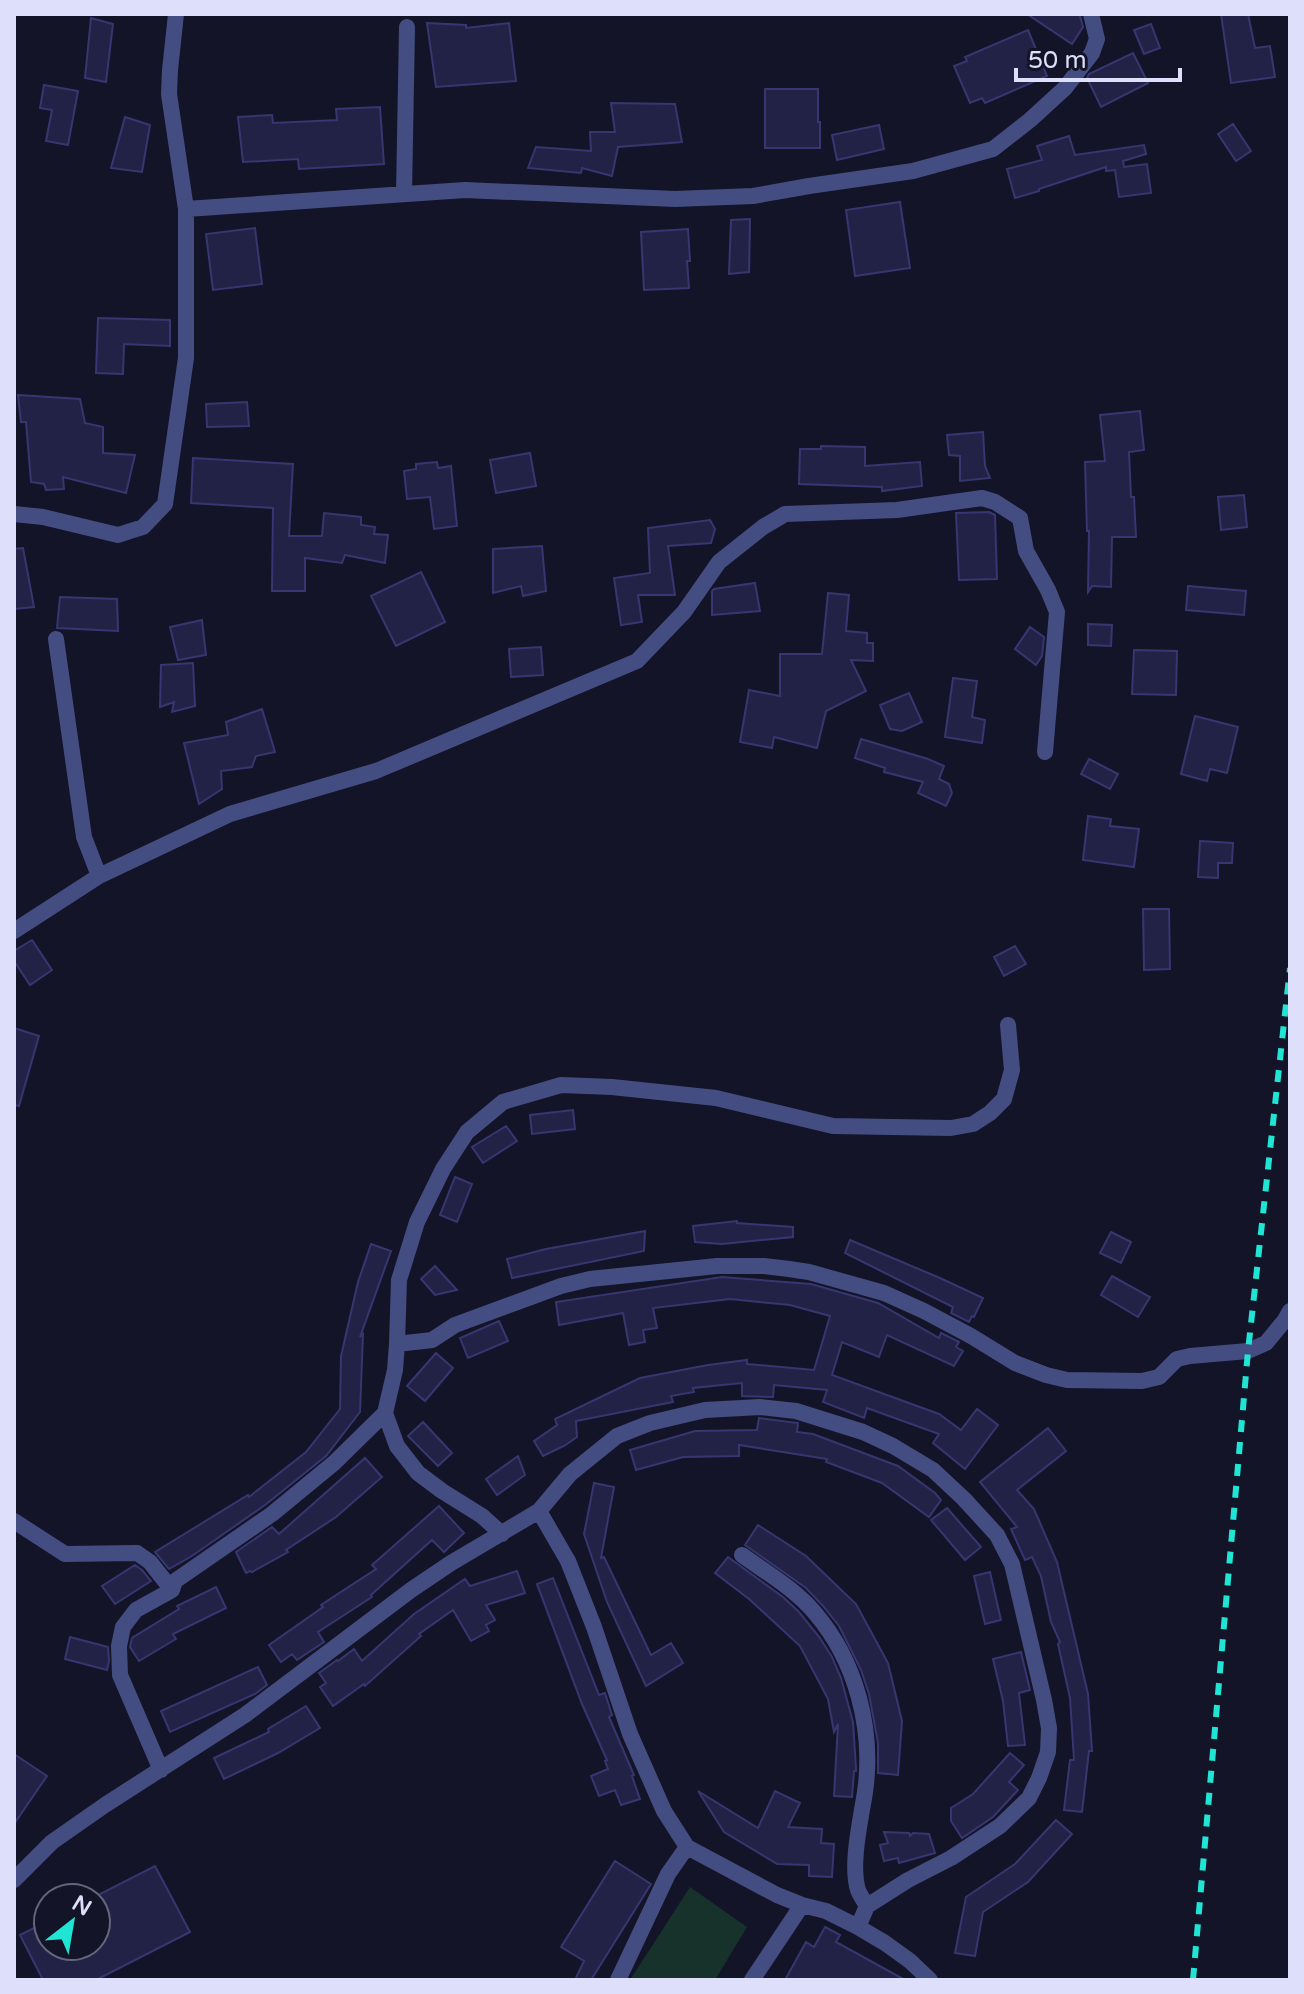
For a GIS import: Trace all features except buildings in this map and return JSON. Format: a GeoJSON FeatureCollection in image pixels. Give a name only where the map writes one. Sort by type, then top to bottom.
{"type":"FeatureCollection","features":[{"type":"Feature","properties":{"kind":"street"},"geometry":{"type":"LineString","coordinates":[[14,514],[43,517],[118,535],[143,527],[165,504],[186,358],[186,209],[169,94],[176,14]]}},
{"type":"Feature","properties":{"kind":"street"},"geometry":{"type":"LineString","coordinates":[[186,209],[465,190],[675,199],[753,196],[913,171],[993,149],[1030,120],[1065,88],[1092,53],[1097,39],[1091,14]]}},
{"type":"Feature","properties":{"kind":"street"},"geometry":{"type":"LineString","coordinates":[[404,194],[407,27]]}},
{"type":"Feature","properties":{"kind":"street"},"geometry":{"type":"LineString","coordinates":[[14,931],[99,876],[230,814],[376,771],[637,661],[684,612],[719,562],[763,527],[785,514],[897,510],[982,498],[995,502],[1020,518],[1026,551],[1057,612],[1045,752]]}},
{"type":"Feature","properties":{"kind":"street"},"geometry":{"type":"LineString","coordinates":[[56,639],[84,837],[99,876]]}},
{"type":"Feature","properties":{"kind":"street"},"geometry":{"type":"LineString","coordinates":[[161,1770],[120,1675],[119,1646],[123,1627],[136,1610],[172,1590],[175,1581],[285,1504],[334,1463],[385,1413],[395,1370],[399,1280],[417,1222],[443,1169],[467,1132],[503,1102],[561,1085],[716,1098],[833,1126],[951,1128],[973,1124],[1004,1099],[1012,1070],[1008,1025]]}},
{"type":"Feature","properties":{"kind":"street"},"geometry":{"type":"LineString","coordinates":[[397,1344],[432,1340],[455,1325],[561,1286],[590,1279],[717,1266],[764,1266],[809,1272],[884,1293],[971,1336],[1015,1363],[1067,1380],[1142,1381],[1159,1377],[1177,1359],[1248,1351],[1266,1343],[1290,1311]]}},
{"type":"Feature","properties":{"kind":"street"},"geometry":{"type":"LineString","coordinates":[[14,1880],[52,1842],[245,1715],[431,1576],[539,1511],[570,1474],[617,1436],[650,1423],[705,1410],[760,1407],[796,1411],[863,1432],[933,1470],[964,1499],[997,1535],[1012,1564],[1044,1700],[1049,1728],[1048,1752],[1029,1798],[1000,1826],[867,1906],[858,1927]]}},
{"type":"Feature","properties":{"kind":"street"},"geometry":{"type":"LineString","coordinates":[[385,1413],[397,1446],[418,1473],[482,1516],[502,1534]]}},
{"type":"Feature","properties":{"kind":"street"},"geometry":{"type":"LineString","coordinates":[[539,1511],[568,1561],[635,1747],[664,1811],[687,1847],[767,1890],[826,1911],[858,1927],[910,1961],[930,1980]]}},
{"type":"Feature","properties":{"kind":"street"},"geometry":{"type":"LineString","coordinates":[[14,1521],[65,1554],[137,1553],[150,1562],[172,1590]]}},
{"type":"Feature","properties":{"kind":"street"},"geometry":{"type":"LineString","coordinates":[[742,1555],[789,1588],[814,1612],[835,1641],[857,1688],[863,1714],[867,1763],[855,1872],[858,1892],[867,1906]]}},
{"type":"Feature","properties":{"kind":"street"},"geometry":{"type":"LineString","coordinates":[[618,1980],[668,1874],[687,1847]]}},
{"type":"Feature","properties":{"kind":"street"},"geometry":{"type":"LineString","coordinates":[[752,1980],[802,1905]]}},
{"type":"Feature","properties":{"kind":"green space"},"geometry":{"type":"Polygon","coordinates":[[[690,1887],[747,1927],[715,1980],[630,1980],[690,1887]]]}},
{"type":"Feature","properties":{"kind":"railway"},"geometry":{"type":"LineString","coordinates":[[1193,1980],[1248,1351],[1290,968]]}}]}
